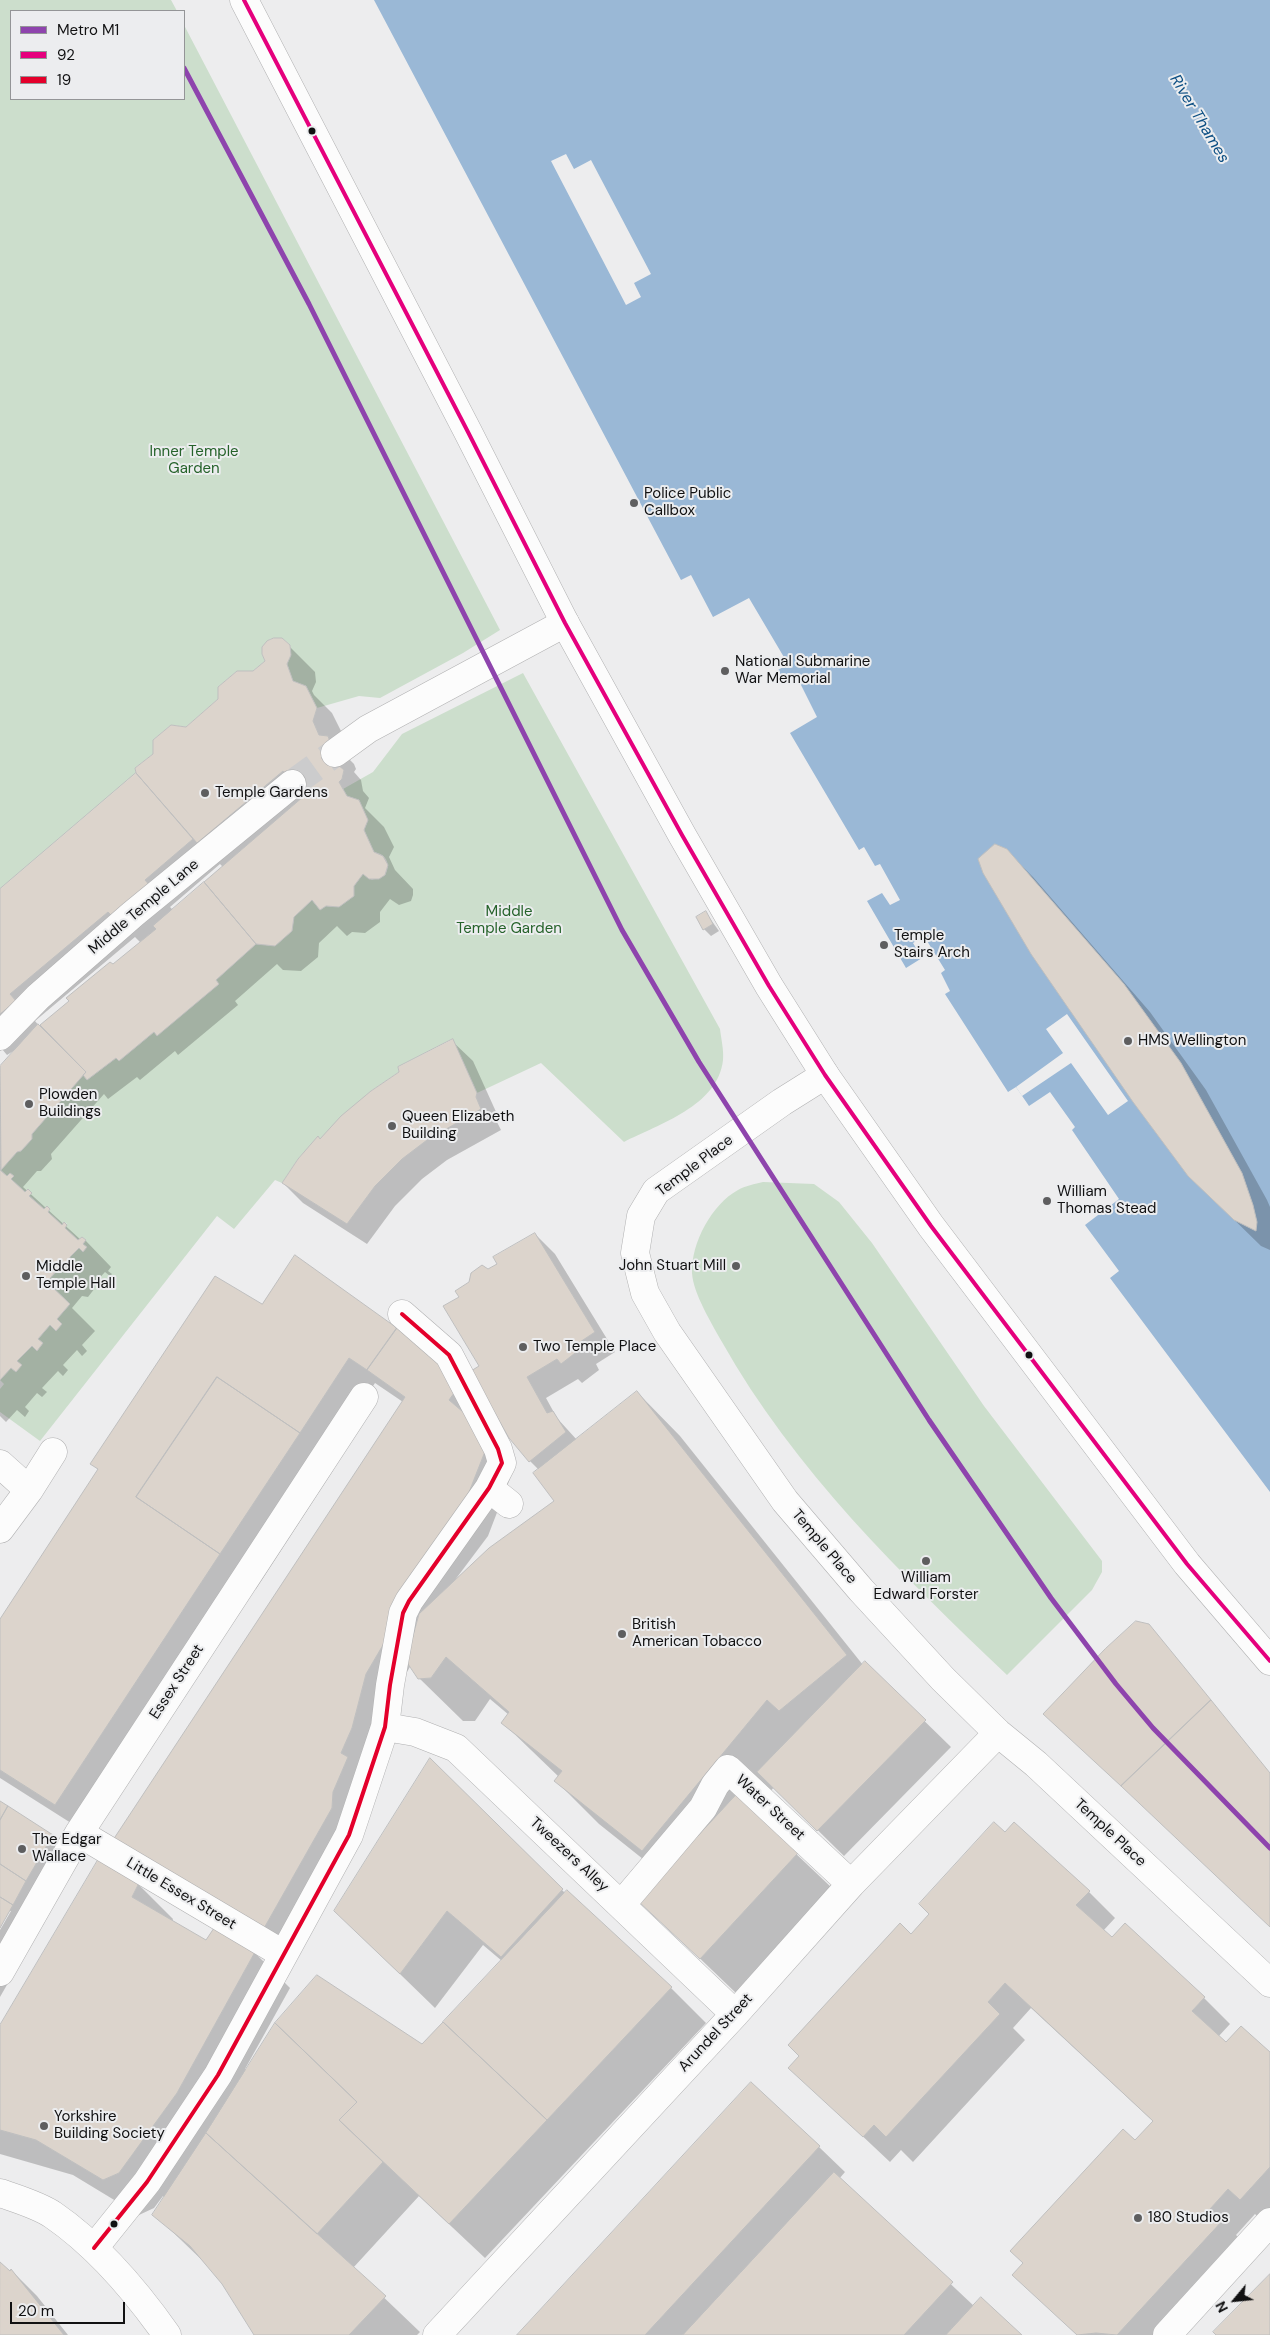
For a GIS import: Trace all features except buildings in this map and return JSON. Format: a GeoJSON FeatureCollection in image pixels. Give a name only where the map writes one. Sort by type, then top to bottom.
{"type":"FeatureCollection","features":[{"type":"Feature","properties":{"kind":"street"},"geometry":{"type":"LineString","coordinates":[[244,0],[565,623],[682,835],[769,986],[825,1075],[931,1226],[1187,1564],[1270,1661]]}},
{"type":"Feature","properties":{"kind":"street"},"geometry":{"type":"LineString","coordinates":[[335,753],[368,729],[565,623]]}},
{"type":"Feature","properties":{"kind":"street","name":"Middle Temple Lane"},"geometry":{"type":"LineString","coordinates":[[0,1036],[38,997],[133,914],[292,784]]}},
{"type":"Feature","properties":{"kind":"street","name":"Temple Place"},"geometry":{"type":"LineString","coordinates":[[825,1075],[782,1102],[656,1192],[641,1216],[635,1253],[646,1293],[667,1332],[785,1501],[861,1590],[944,1679],[998,1733],[1036,1764],[1270,1983]]}},
{"type":"Feature","properties":{"kind":"street"},"geometry":{"type":"LineString","coordinates":[[94,2248],[147,2182],[218,2075],[282,1954],[349,1835],[385,1727],[390,1685],[403,1613],[409,1601],[499,1496],[502,1463],[498,1449],[450,1355],[402,1314]]}},
{"type":"Feature","properties":{"kind":"street","name":"Essex Street"},"geometry":{"type":"LineString","coordinates":[[0,1972],[79,1833],[364,1397]]}},
{"type":"Feature","properties":{"kind":"street"},"geometry":{"type":"LineString","coordinates":[[0,1529],[29,1490],[53,1452]]}},
{"type":"Feature","properties":{"kind":"street"},"geometry":{"type":"LineString","coordinates":[[0,1464],[29,1490]]}},
{"type":"Feature","properties":{"kind":"street","name":"Tweezers Alley"},"geometry":{"type":"LineString","coordinates":[[385,1727],[415,1732],[456,1748],[735,2014]]}},
{"type":"Feature","properties":{"kind":"street","name":"Arundel Street"},"geometry":{"type":"LineString","coordinates":[[437,2335],[735,2014],[851,1884],[998,1733]]}},
{"type":"Feature","properties":{"kind":"street","name":"Water Street"},"geometry":{"type":"LineString","coordinates":[[621,1905],[703,1808],[715,1785],[728,1769],[851,1884]]}},
{"type":"Feature","properties":{"kind":"street","name":"Little Essex Street"},"geometry":{"type":"LineString","coordinates":[[79,1833],[282,1954]]}},
{"type":"Feature","properties":{"kind":"street"},"geometry":{"type":"LineString","coordinates":[[0,2193],[52,2214],[94,2248],[147,2306],[168,2335]]}},
{"type":"Feature","properties":{"kind":"street"},"geometry":{"type":"LineString","coordinates":[[1167,2335],[1270,2222]]}},
{"type":"Feature","properties":{"kind":"green space","name":"Inner Temple Garden"},"geometry":{"type":"Polygon","coordinates":[[[0,0],[171,0],[176,10],[10,10],[10,100],[185,100],[185,27],[500,630],[463,653],[380,698],[359,696],[317,708],[306,686],[293,681],[287,664],[291,655],[290,645],[282,638],[270,639],[262,647],[265,661],[253,671],[237,671],[218,687],[218,699],[186,727],[171,725],[153,740],[153,754],[135,768],[136,773],[0,889],[0,0]]]}},
{"type":"Feature","properties":{"kind":"green space","name":"Middle Temple Garden"},"geometry":{"type":"Polygon","coordinates":[[[523,673],[720,1029],[723,1060],[719,1076],[710,1090],[685,1112],[624,1142],[541,1063],[477,1093],[452,1039],[398,1067],[399,1072],[371,1091],[320,1139],[318,1137],[298,1159],[282,1183],[275,1180],[234,1229],[217,1216],[40,1441],[0,1412],[0,1389],[4,1384],[0,1380],[11,1368],[16,1372],[21,1365],[17,1361],[32,1346],[37,1351],[43,1343],[38,1339],[50,1325],[56,1331],[62,1324],[57,1319],[70,1304],[47,1282],[86,1240],[82,1237],[78,1240],[65,1228],[67,1224],[64,1222],[62,1225],[48,1212],[50,1209],[47,1206],[44,1209],[11,1179],[14,1176],[10,1173],[7,1176],[1,1170],[32,1139],[32,1134],[83,1075],[87,1080],[116,1058],[119,1061],[154,1032],[157,1035],[219,984],[216,980],[256,944],[275,946],[292,931],[294,917],[312,900],[320,910],[326,906],[339,907],[354,896],[354,886],[363,874],[372,880],[385,875],[388,867],[387,861],[382,855],[374,852],[364,830],[368,820],[359,800],[347,796],[343,789],[373,772],[402,734],[523,673]]]}},
{"type":"Feature","properties":{"kind":"green space"},"geometry":{"type":"Polygon","coordinates":[[[763,1182],[814,1184],[839,1202],[872,1243],[984,1406],[1102,1561],[1102,1572],[1092,1590],[1007,1675],[889,1559],[816,1477],[782,1434],[751,1389],[704,1308],[696,1290],[692,1273],[695,1249],[699,1237],[712,1215],[729,1196],[744,1187],[763,1182]]]}},
{"type":"Feature","properties":{"kind":"water","name":"River Thames"},"geometry":{"type":"Polygon","coordinates":[[[374,0],[1270,0],[1270,1492],[1110,1278],[1119,1271],[1085,1225],[1119,1199],[1072,1130],[1075,1127],[1050,1092],[1029,1106],[1016,1087],[1008,1092],[945,994],[950,991],[941,973],[945,970],[924,936],[913,943],[922,958],[906,968],[867,901],[882,893],[890,905],[900,900],[880,864],[875,866],[864,847],[859,850],[790,733],[817,717],[798,679],[786,684],[778,670],[788,664],[749,598],[713,617],[691,575],[681,580],[374,0]]]}},
{"type":"Feature","properties":{"kind":"pier"},"geometry":{"type":"Polygon","coordinates":[[[566,154],[574,169],[591,160],[651,274],[634,283],[641,297],[626,305],[551,161],[566,154]]]}},
{"type":"Feature","properties":{"kind":"pier"},"geometry":{"type":"Polygon","coordinates":[[[1067,1014],[1128,1101],[1108,1115],[1071,1063],[1022,1096],[1016,1087],[1063,1053],[1046,1029],[1067,1014]]]}},
{"type":"Feature","properties":{"kind":"tunnel"},"geometry":{"type":"LineString","coordinates":[[292,784],[335,753]]}},
{"type":"Feature","properties":{"kind":"metro line","name":"M1"},"geometry":{"type":"LineString","coordinates":[[185,70],[309,304],[622,930],[699,1062],[929,1420],[1051,1598],[1116,1684],[1153,1728],[1270,1848]]}},
{"type":"Feature","properties":{"kind":"transit line","name":"92"},"geometry":{"type":"LineString","coordinates":[[244,0],[565,623],[682,835],[769,986],[825,1075],[931,1226],[1187,1564],[1270,1661]]}},
{"type":"Feature","properties":{"kind":"transit line","name":"19"},"geometry":{"type":"LineString","coordinates":[[94,2248],[147,2182],[218,2075],[349,1835],[385,1727],[390,1685],[403,1613],[409,1601],[489,1488],[502,1463],[498,1449],[449,1355],[402,1314]]}},
{"type":"Feature","properties":{"kind":"place","name":"Police Public Callbox"},"geometry":{"type":"Point","coordinates":[634,503]}},
{"type":"Feature","properties":{"kind":"place","name":"National Submarine War Memorial"},"geometry":{"type":"Point","coordinates":[725,671]}},
{"type":"Feature","properties":{"kind":"place","name":"Temple Gardens"},"geometry":{"type":"Point","coordinates":[205,793]}},
{"type":"Feature","properties":{"kind":"place","name":"Temple Stairs Arch"},"geometry":{"type":"Point","coordinates":[884,945]}},
{"type":"Feature","properties":{"kind":"place","name":"HMS Wellington"},"geometry":{"type":"Point","coordinates":[1128,1041]}},
{"type":"Feature","properties":{"kind":"place","name":"Plowden Buildings"},"geometry":{"type":"Point","coordinates":[29,1104]}},
{"type":"Feature","properties":{"kind":"place","name":"Queen Elizabeth Building"},"geometry":{"type":"Point","coordinates":[392,1126]}},
{"type":"Feature","properties":{"kind":"place","name":"William Thomas Stead"},"geometry":{"type":"Point","coordinates":[1047,1201]}},
{"type":"Feature","properties":{"kind":"place","name":"John Stuart Mill"},"geometry":{"type":"Point","coordinates":[736,1266]}},
{"type":"Feature","properties":{"kind":"place","name":"Middle Temple Hall"},"geometry":{"type":"Point","coordinates":[26,1276]}},
{"type":"Feature","properties":{"kind":"place","name":"Two Temple Place"},"geometry":{"type":"Point","coordinates":[523,1347]}},
{"type":"Feature","properties":{"kind":"place","name":"William Edward Forster"},"geometry":{"type":"Point","coordinates":[926,1561]}},
{"type":"Feature","properties":{"kind":"place","name":"British American Tobacco"},"geometry":{"type":"Point","coordinates":[622,1634]}},
{"type":"Feature","properties":{"kind":"place","name":"The Edgar Wallace"},"geometry":{"type":"Point","coordinates":[22,1849]}},
{"type":"Feature","properties":{"kind":"place","name":"Yorkshire Building Society"},"geometry":{"type":"Point","coordinates":[44,2126]}},
{"type":"Feature","properties":{"kind":"place","name":"180 Studios"},"geometry":{"type":"Point","coordinates":[1138,2218]}}]}
